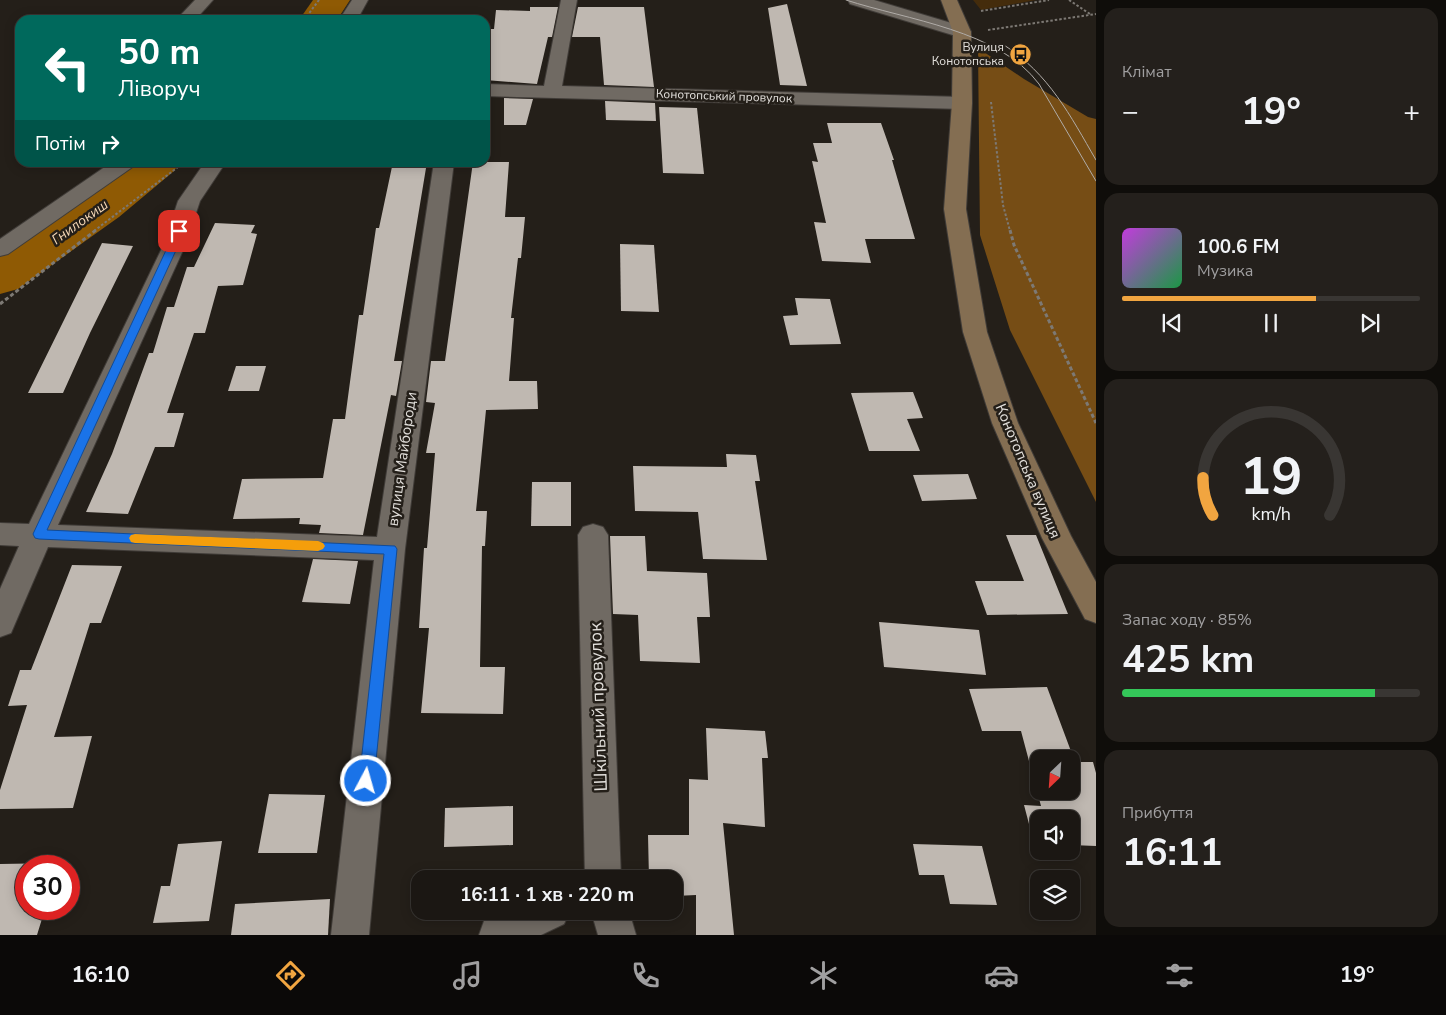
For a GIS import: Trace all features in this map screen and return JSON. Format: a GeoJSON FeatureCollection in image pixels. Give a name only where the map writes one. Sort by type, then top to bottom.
{"type":"FeatureCollection","features":[{"type":"Feature","properties":{"kind":"street"},"geometry":{"type":"LineString","coordinates":[[190,15],[205,0]]}},
{"type":"Feature","properties":{"kind":"street"},"geometry":{"type":"LineString","coordinates":[[351,15],[360,0]]}},
{"type":"Feature","properties":{"kind":"street"},"geometry":{"type":"LineString","coordinates":[[552,91],[570,0]]}},
{"type":"Feature","properties":{"kind":"street"},"geometry":{"type":"LineString","coordinates":[[856,0],[962,32]]}},
{"type":"Feature","properties":{"kind":"street","name":"Конотопська вулиця"},"geometry":{"type":"LineString","coordinates":[[949,0],[962,32],[962,103],[955,209],[975,332],[1005,423],[1056,538],[1096,610]]}},
{"type":"Feature","properties":{"kind":"street","name":"Конотопський провулок"},"geometry":{"type":"LineString","coordinates":[[490,90],[962,103]]}},
{"type":"Feature","properties":{"kind":"street"},"geometry":{"type":"LineString","coordinates":[[0,249],[120,167]]}},
{"type":"Feature","properties":{"kind":"street"},"geometry":{"type":"LineString","coordinates":[[0,624],[39,534],[174,246],[189,202],[213,167]]}},
{"type":"Feature","properties":{"kind":"street","name":"вулиця Майбороди"},"geometry":{"type":"LineString","coordinates":[[350,935],[390,549],[443,167]]}},
{"type":"Feature","properties":{"kind":"street"},"geometry":{"type":"LineString","coordinates":[[0,534],[390,549]]}},
{"type":"Feature","properties":{"kind":"street","name":"Шкільний провулок"},"geometry":{"type":"LineString","coordinates":[[593,535],[603,870]]}},
{"type":"Feature","properties":{"kind":"street"},"geometry":{"type":"LineString","coordinates":[[498,935],[531,920]]}},
{"type":"Feature","properties":{"kind":"street"},"geometry":{"type":"LineString","coordinates":[[613,920],[617,935]]}},
{"type":"Feature","properties":{"kind":"path"},"geometry":{"type":"LineString","coordinates":[[308,15],[319,0]]}},
{"type":"Feature","properties":{"kind":"path"},"geometry":{"type":"LineString","coordinates":[[979,11],[1049,0]]}},
{"type":"Feature","properties":{"kind":"path"},"geometry":{"type":"LineString","coordinates":[[1069,0],[1090,15]]}},
{"type":"Feature","properties":{"kind":"path"},"geometry":{"type":"LineString","coordinates":[[992,29],[1096,14]]}},
{"type":"Feature","properties":{"kind":"path"},"geometry":{"type":"LineString","coordinates":[[992,102],[1003,205],[1014,245],[1096,423]]}},
{"type":"Feature","properties":{"kind":"path"},"geometry":{"type":"LineString","coordinates":[[0,304],[178,167]]}},
{"type":"Feature","properties":{"kind":"shaded area"},"geometry":{"type":"Polygon","coordinates":[[[973,0],[1036,0],[981,10],[973,0]]]}},
{"type":"Feature","properties":{"kind":"shaded area"},"geometry":{"type":"Polygon","coordinates":[[[978,48],[1024,79],[1088,117],[1096,119],[1096,502],[1010,330],[980,235],[978,48]]]}},
{"type":"Feature","properties":{"kind":"building"},"geometry":{"type":"Polygon","coordinates":[[[787,4],[807,86],[780,85],[768,8],[787,4]]]}},
{"type":"Feature","properties":{"kind":"building"},"geometry":{"type":"Polygon","coordinates":[[[530,7],[558,7],[552,37],[548,37],[537,84],[490,80],[490,29],[494,29],[496,10],[530,11],[530,7]]]}},
{"type":"Feature","properties":{"kind":"building"},"geometry":{"type":"Polygon","coordinates":[[[578,7],[644,7],[654,87],[604,85],[600,37],[572,37],[578,7]]]}},
{"type":"Feature","properties":{"kind":"building"},"geometry":{"type":"Polygon","coordinates":[[[504,98],[533,99],[526,125],[504,125],[504,98]]]}},
{"type":"Feature","properties":{"kind":"building"},"geometry":{"type":"Polygon","coordinates":[[[605,101],[655,103],[656,121],[606,120],[605,101]]]}},
{"type":"Feature","properties":{"kind":"building"},"geometry":{"type":"Polygon","coordinates":[[[659,107],[697,108],[704,174],[663,173],[659,107]]]}},
{"type":"Feature","properties":{"kind":"building"},"geometry":{"type":"Polygon","coordinates":[[[827,123],[881,123],[894,160],[892,160],[915,239],[865,239],[871,263],[822,261],[814,222],[826,223],[812,161],[818,162],[813,143],[832,143],[827,123]]]}},
{"type":"Feature","properties":{"kind":"building"},"geometry":{"type":"Polygon","coordinates":[[[490,162],[509,162],[505,217],[525,217],[521,258],[518,258],[511,318],[514,318],[509,381],[537,381],[538,409],[486,410],[476,511],[487,511],[485,546],[482,546],[480,667],[505,667],[503,714],[421,713],[429,628],[419,628],[424,548],[427,548],[435,453],[426,453],[435,403],[426,402],[431,361],[445,361],[472,167],[490,167],[490,162]]]}},
{"type":"Feature","properties":{"kind":"building"},"geometry":{"type":"Polygon","coordinates":[[[392,167],[426,167],[394,361],[402,361],[396,396],[391,395],[363,535],[319,533],[321,525],[299,524],[300,518],[233,519],[242,479],[323,478],[333,419],[345,419],[359,315],[363,315],[376,228],[379,228],[392,167]]]}},
{"type":"Feature","properties":{"kind":"building"},"geometry":{"type":"Polygon","coordinates":[[[215,223],[255,225],[251,233],[257,234],[243,285],[218,286],[205,333],[194,333],[167,413],[184,413],[174,447],[155,447],[128,514],[86,512],[112,454],[149,353],[153,353],[167,307],[174,307],[187,267],[194,267],[215,223]]]}},
{"type":"Feature","properties":{"kind":"building"},"geometry":{"type":"Polygon","coordinates":[[[102,243],[133,246],[63,393],[28,393],[102,243]]]}},
{"type":"Feature","properties":{"kind":"building"},"geometry":{"type":"Polygon","coordinates":[[[620,244],[654,245],[659,312],[621,311],[620,244]]]}},
{"type":"Feature","properties":{"kind":"building"},"geometry":{"type":"Polygon","coordinates":[[[795,298],[830,299],[841,344],[790,345],[783,316],[798,315],[795,298]]]}},
{"type":"Feature","properties":{"kind":"building"},"geometry":{"type":"Polygon","coordinates":[[[236,366],[266,366],[259,391],[228,391],[236,366]]]}},
{"type":"Feature","properties":{"kind":"building"},"geometry":{"type":"Polygon","coordinates":[[[913,392],[923,418],[907,419],[920,451],[869,451],[851,393],[913,392]]]}},
{"type":"Feature","properties":{"kind":"building"},"geometry":{"type":"Polygon","coordinates":[[[726,454],[756,455],[760,481],[755,481],[767,560],[703,559],[698,512],[635,511],[633,466],[727,467],[726,454]]]}},
{"type":"Feature","properties":{"kind":"building"},"geometry":{"type":"Polygon","coordinates":[[[968,474],[977,499],[922,501],[913,475],[968,474]]]}},
{"type":"Feature","properties":{"kind":"building"},"geometry":{"type":"Polygon","coordinates":[[[532,482],[571,482],[571,526],[531,526],[532,482]]]}},
{"type":"Feature","properties":{"kind":"building"},"geometry":{"type":"Polygon","coordinates":[[[1006,535],[1036,535],[1068,614],[987,615],[975,581],[1024,581],[1006,535]]]}},
{"type":"Feature","properties":{"kind":"building"},"geometry":{"type":"Polygon","coordinates":[[[610,536],[645,536],[647,571],[707,573],[710,617],[697,617],[700,663],[640,661],[638,615],[613,614],[610,536]]]}},
{"type":"Feature","properties":{"kind":"building"},"geometry":{"type":"Polygon","coordinates":[[[313,559],[358,561],[350,604],[302,602],[313,559]]]}},
{"type":"Feature","properties":{"kind":"building"},"geometry":{"type":"Polygon","coordinates":[[[72,565],[122,566],[101,623],[90,623],[54,737],[92,736],[73,808],[0,809],[0,790],[27,705],[8,706],[20,670],[31,670],[72,565]]]}},
{"type":"Feature","properties":{"kind":"building"},"geometry":{"type":"Polygon","coordinates":[[[879,622],[979,630],[986,675],[884,667],[879,622]]]}},
{"type":"Feature","properties":{"kind":"building"},"geometry":{"type":"Polygon","coordinates":[[[1047,687],[1071,750],[1030,750],[1030,765],[1021,731],[982,731],[969,689],[1047,687]]]}},
{"type":"Feature","properties":{"kind":"building"},"geometry":{"type":"Polygon","coordinates":[[[706,728],[765,731],[768,758],[762,758],[765,827],[723,823],[734,935],[696,935],[696,895],[683,896],[683,870],[649,870],[648,835],[689,835],[689,779],[708,780],[706,728]]]}},
{"type":"Feature","properties":{"kind":"building"},"geometry":{"type":"Polygon","coordinates":[[[1080,762],[1093,762],[1096,773],[1096,846],[1080,845],[1080,810],[1030,810],[1030,828],[1024,805],[1041,806],[1039,800],[1080,800],[1080,762]]]}},
{"type":"Feature","properties":{"kind":"building"},"geometry":{"type":"Polygon","coordinates":[[[269,794],[325,795],[317,853],[258,853],[269,794]]]}},
{"type":"Feature","properties":{"kind":"building"},"geometry":{"type":"Polygon","coordinates":[[[513,806],[513,845],[444,847],[445,808],[513,806]]]}},
{"type":"Feature","properties":{"kind":"building"},"geometry":{"type":"Polygon","coordinates":[[[222,841],[209,921],[153,923],[161,886],[170,886],[178,844],[222,841]]]}},
{"type":"Feature","properties":{"kind":"building"},"geometry":{"type":"Polygon","coordinates":[[[913,844],[982,846],[997,905],[950,904],[944,875],[919,875],[913,844]]]}},
{"type":"Feature","properties":{"kind":"building"},"geometry":{"type":"Polygon","coordinates":[[[0,864],[15,864],[15,920],[42,920],[37,935],[0,935],[0,864]]]}},
{"type":"Feature","properties":{"kind":"building"},"geometry":{"type":"Polygon","coordinates":[[[330,899],[328,935],[231,935],[235,904],[330,899]]]}},
{"type":"Feature","properties":{"kind":"waterway","name":"Гнилокиш"},"geometry":{"type":"LineString","coordinates":[[322,15],[332,0]]}},
{"type":"Feature","properties":{"kind":"waterway","name":"Гнилокиш"},"geometry":{"type":"LineString","coordinates":[[0,278],[102,207],[152,167]]}},
{"type":"Feature","properties":{"kind":"tram line"},"geometry":{"type":"LineString","coordinates":[[846,0],[950,29],[1001,51],[1022,66],[1039,84],[1096,181]]}},
{"type":"Feature","properties":{"kind":"tram line"},"geometry":{"type":"LineString","coordinates":[[1004,45],[1020,56],[1046,82],[1067,111],[1096,160]]}},
{"type":"Feature","properties":{"kind":"slow traffic"},"geometry":{"type":"LineString","coordinates":[[135,538],[318,546]]}},
{"type":"Feature","properties":{"kind":"place","name":"Вулиця Конотопська"},"geometry":{"type":"Point","coordinates":[1020,54]}},
{"type":"Feature","properties":{"kind":"route"},"geometry":{"type":"LineString","coordinates":[[179,231],[174,246],[39,534],[390,549],[366,781]]}}]}
